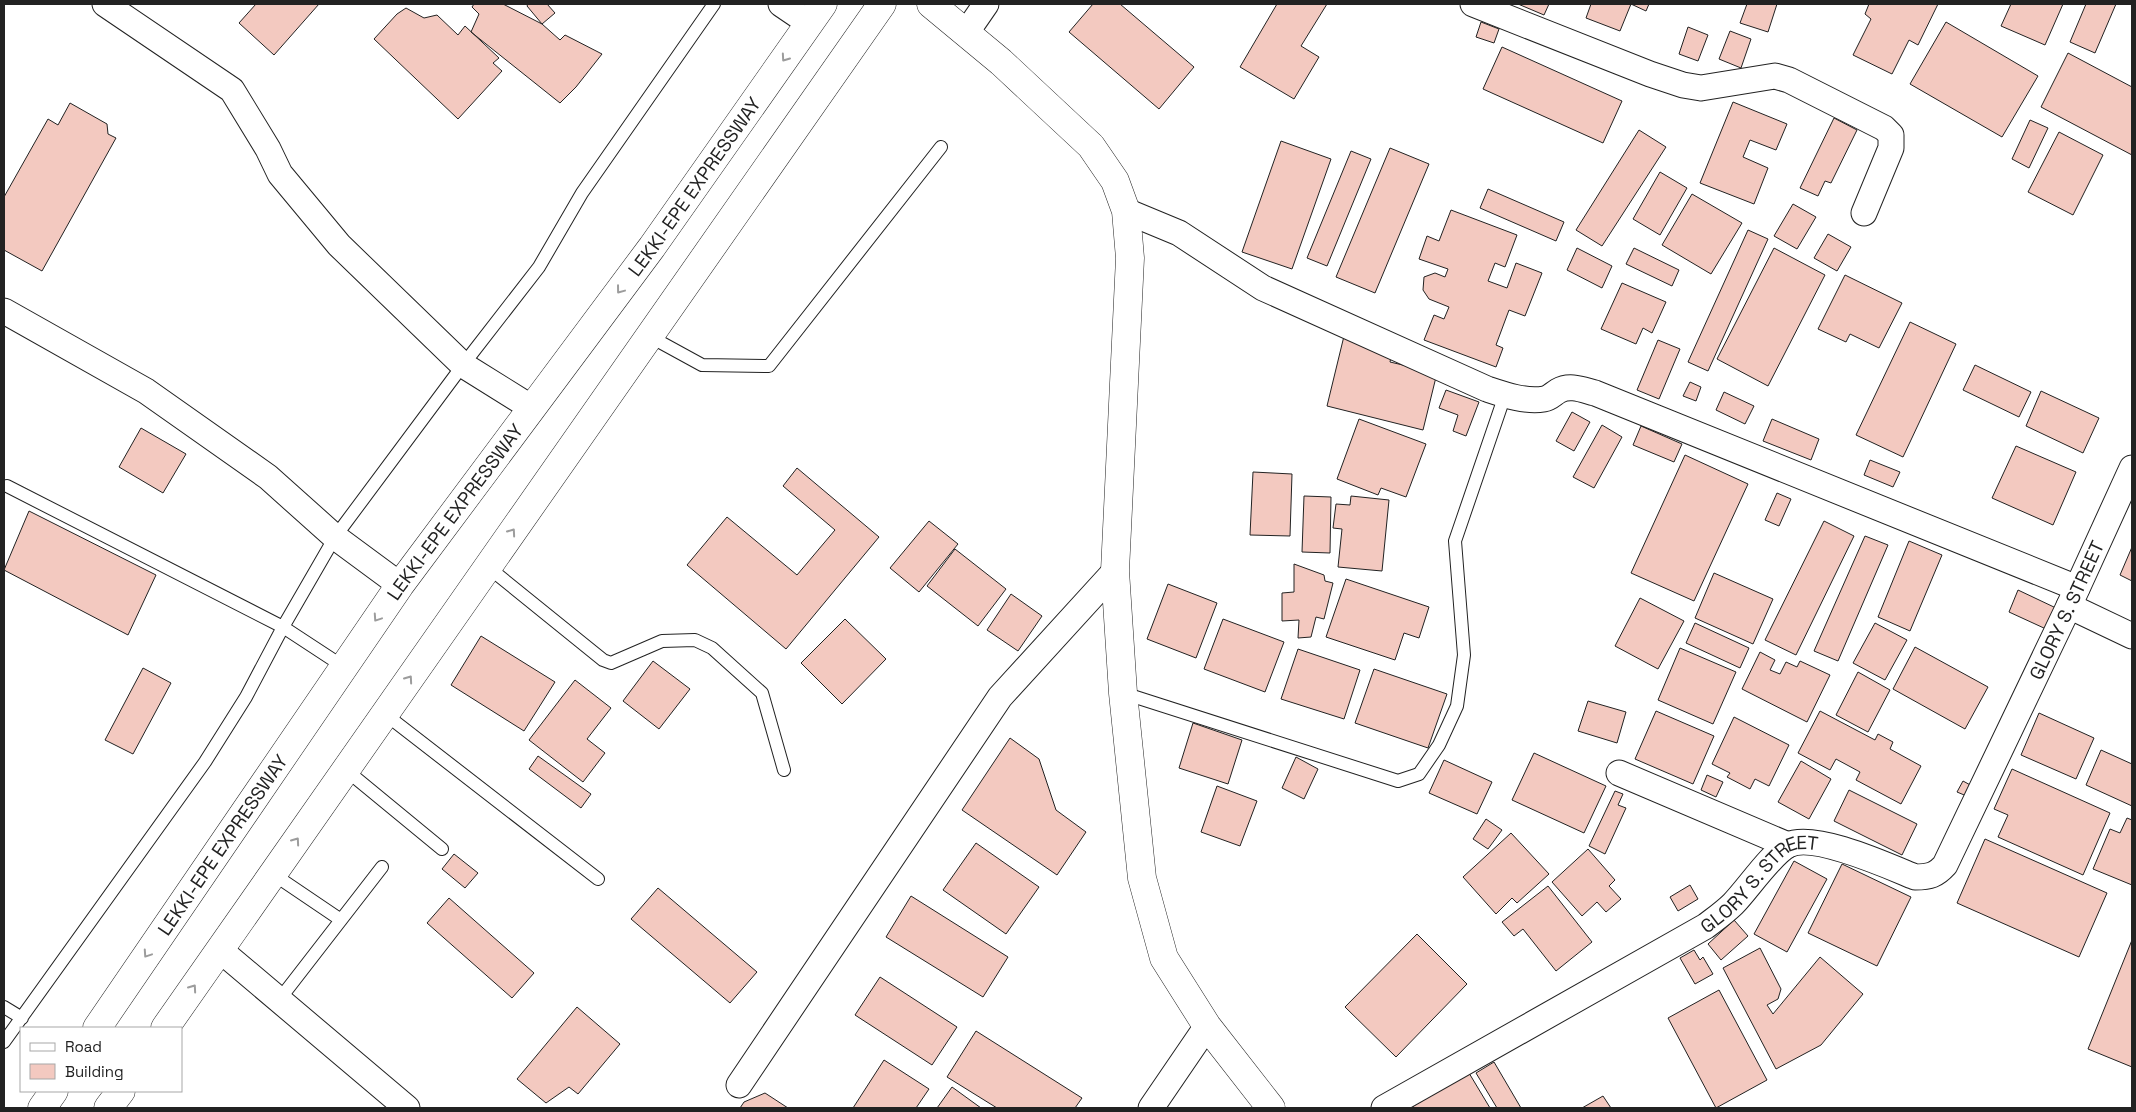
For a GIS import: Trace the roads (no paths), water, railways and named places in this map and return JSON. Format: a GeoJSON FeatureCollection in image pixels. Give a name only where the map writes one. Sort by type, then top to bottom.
{"type":"FeatureCollection","features":[{"type":"Feature","properties":{"kind":"main road"},"geometry":{"type":"LineString","coordinates":[[165,1027],[882,4]]}},
{"type":"Feature","properties":{"kind":"main road"},"geometry":{"type":"LineString","coordinates":[[931,4],[1008,68],[1091,146],[1115,181],[1126,211],[1130,258],[1116,571],[1123,693],[1142,878],[1164,958],[1207,1026],[1271,1108]]}},
{"type":"Feature","properties":{"kind":"main road","name":"LEKKI-EPE EXPRESSWAY"},"geometry":{"type":"LineString","coordinates":[[98,1027],[400,585],[652,247],[816,14]]}},
{"type":"Feature","properties":{"kind":"main road"},"geometry":{"type":"LineString","coordinates":[[42,1108],[53,1092]]}},
{"type":"Feature","properties":{"kind":"main road"},"geometry":{"type":"LineString","coordinates":[[108,1108],[119,1092]]}},
{"type":"Feature","properties":{"kind":"street"},"geometry":{"type":"LineString","coordinates":[[106,4],[232,90],[268,149],[280,174],[339,245],[463,364],[532,408]]}},
{"type":"Feature","properties":{"kind":"street"},"geometry":{"type":"LineString","coordinates":[[780,4],[816,14]]}},
{"type":"Feature","properties":{"kind":"street"},"geometry":{"type":"LineString","coordinates":[[966,33],[986,4]]}},
{"type":"Feature","properties":{"kind":"street"},"geometry":{"type":"LineString","coordinates":[[1473,4],[1650,74],[1684,85],[1701,88],[1775,76],[1789,80],[1884,128],[1891,135],[1891,148],[1864,213]]}},
{"type":"Feature","properties":{"kind":"street"},"geometry":{"type":"LineString","coordinates":[[1126,211],[1179,232],[1263,288],[1487,389],[1505,395],[1532,400],[1547,399],[1560,390],[1576,387],[1595,394],[2073,597],[2132,636]]}},
{"type":"Feature","properties":{"kind":"street"},"geometry":{"type":"LineString","coordinates":[[4,311],[146,391],[268,477],[336,538],[400,585]]}},
{"type":"Feature","properties":{"kind":"street","name":"GLORY S. STREET"},"geometry":{"type":"LineString","coordinates":[[1384,1108],[1706,926],[1733,905],[1758,875],[1788,845],[1802,842],[1830,845],[1915,877],[1936,875],[1946,865],[2132,468]]}},
{"type":"Feature","properties":{"kind":"street"},"geometry":{"type":"LineString","coordinates":[[739,1085],[1000,698],[1116,571]]}},
{"type":"Feature","properties":{"kind":"street"},"geometry":{"type":"LineString","coordinates":[[1619,773],[1788,845]]}},
{"type":"Feature","properties":{"kind":"street"},"geometry":{"type":"LineString","coordinates":[[220,950],[407,1108]]}},
{"type":"Feature","properties":{"kind":"street"},"geometry":{"type":"LineString","coordinates":[[1151,1108],[1207,1026]]}},
{"type":"Feature","properties":{"kind":"lane"},"geometry":{"type":"LineString","coordinates":[[4,1042],[205,762],[246,697],[283,627],[336,538],[463,364],[539,267],[582,193],[714,4]]}},
{"type":"Feature","properties":{"kind":"lane"},"geometry":{"type":"LineString","coordinates":[[649,336],[702,365],[769,366],[941,146]]}},
{"type":"Feature","properties":{"kind":"lane"},"geometry":{"type":"LineString","coordinates":[[1123,693],[1398,781],[1419,774],[1439,745],[1457,706],[1464,655],[1455,542],[1505,395]]}},
{"type":"Feature","properties":{"kind":"lane"},"geometry":{"type":"LineString","coordinates":[[7,486],[283,627],[344,667]]}},
{"type":"Feature","properties":{"kind":"lane"},"geometry":{"type":"LineString","coordinates":[[488,567],[603,660],[611,663],[662,641],[695,640],[712,648],[762,693],[784,770]]}},
{"type":"Feature","properties":{"kind":"lane"},"geometry":{"type":"LineString","coordinates":[[385,714],[598,879]]}},
{"type":"Feature","properties":{"kind":"lane"},"geometry":{"type":"LineString","coordinates":[[346,770],[442,849]]}},
{"type":"Feature","properties":{"kind":"lane"},"geometry":{"type":"LineString","coordinates":[[279,1000],[382,867]]}},
{"type":"Feature","properties":{"kind":"lane"},"geometry":{"type":"LineString","coordinates":[[273,874],[341,920]]}},
{"type":"Feature","properties":{"kind":"lane"},"geometry":{"type":"LineString","coordinates":[[4,1007],[22,1018]]}}]}
